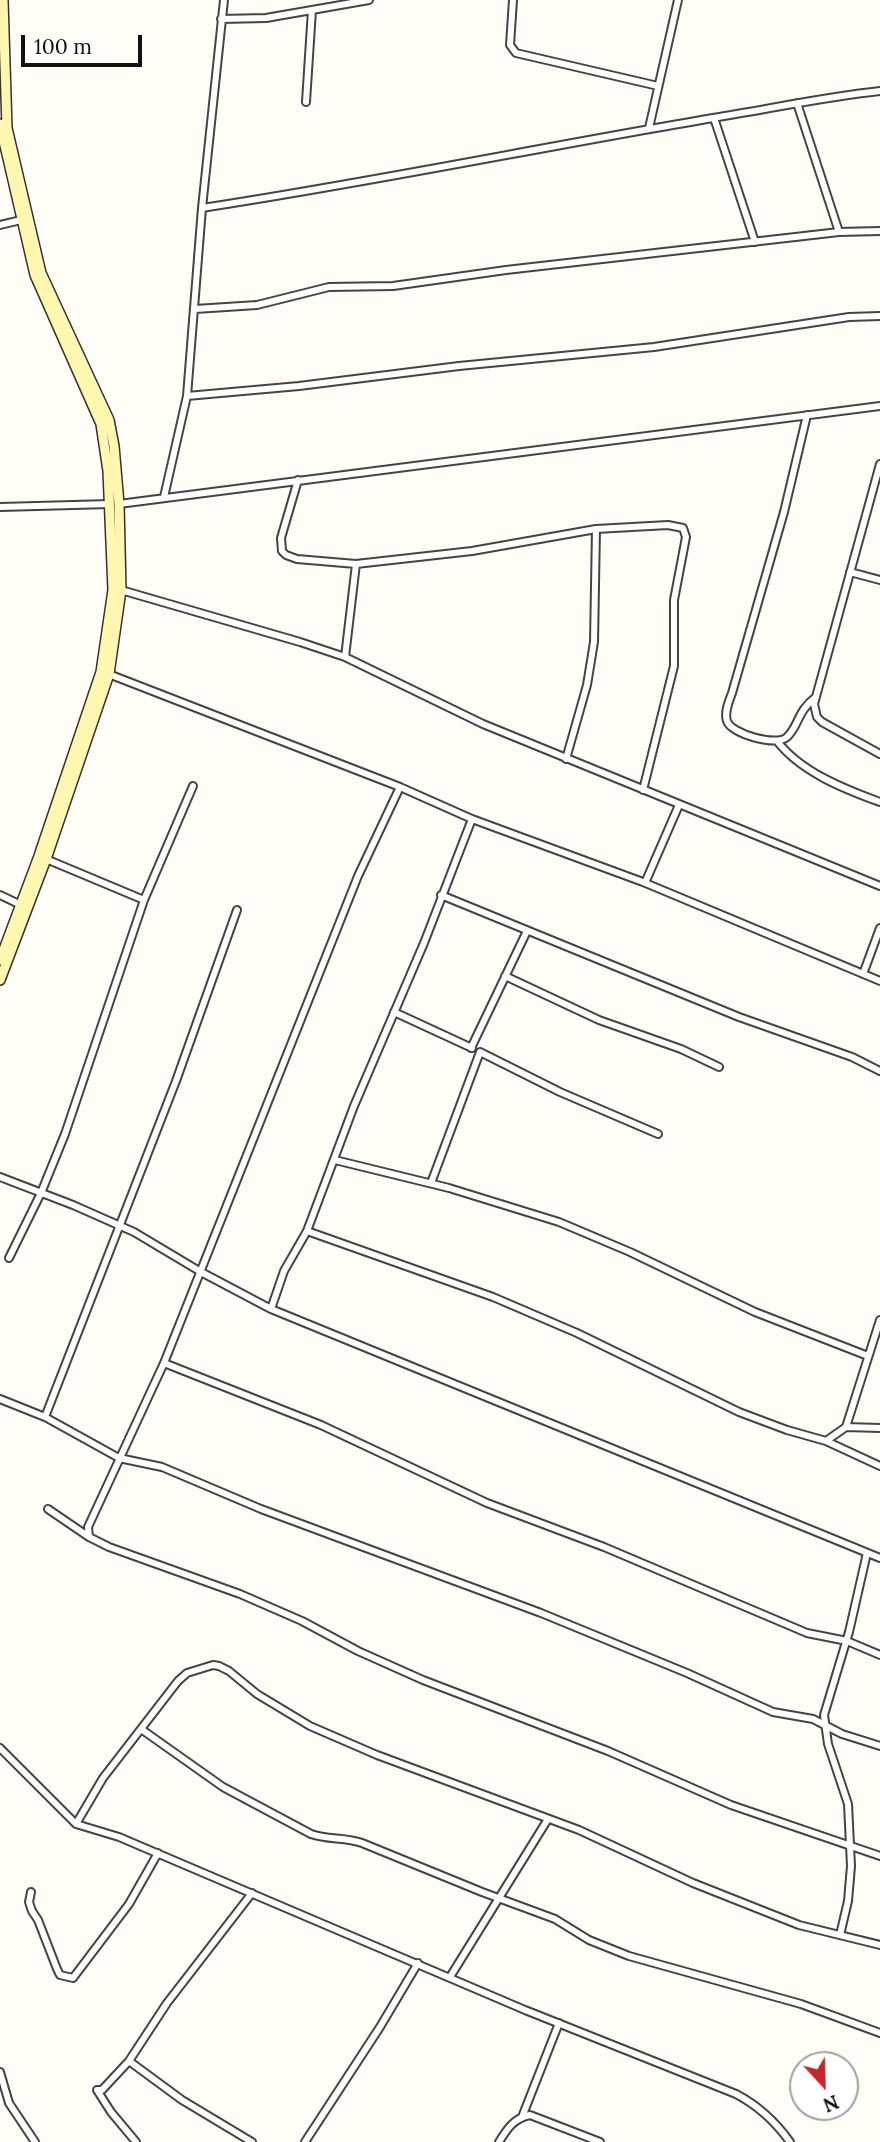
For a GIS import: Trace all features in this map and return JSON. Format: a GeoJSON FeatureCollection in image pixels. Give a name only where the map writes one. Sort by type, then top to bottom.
{"type":"FeatureCollection","features":[{"type":"Feature","properties":{"kind":"main road"},"geometry":{"type":"LineString","coordinates":[[0,980],[47,859],[105,673],[121,590],[115,504],[101,424],[40,288],[21,220],[2,127],[3,0]]}},
{"type":"Feature","properties":{"kind":"main road"},"geometry":{"type":"LineString","coordinates":[[0,960],[105,673],[113,590],[115,504],[114,446],[109,420],[41,274],[2,127]]}},
{"type":"Feature","properties":{"kind":"street"},"geometry":{"type":"LineString","coordinates":[[164,497],[187,396],[202,208],[224,0]]}},
{"type":"Feature","properties":{"kind":"street"},"geometry":{"type":"LineString","coordinates":[[222,19],[266,18],[369,0]]}},
{"type":"Feature","properties":{"kind":"street"},"geometry":{"type":"LineString","coordinates":[[513,0],[510,45],[516,53],[658,86]]}},
{"type":"Feature","properties":{"kind":"street"},"geometry":{"type":"LineString","coordinates":[[649,128],[678,0]]}},
{"type":"Feature","properties":{"kind":"street"},"geometry":{"type":"LineString","coordinates":[[306,102],[312,10]]}},
{"type":"Feature","properties":{"kind":"street"},"geometry":{"type":"LineString","coordinates":[[202,208],[276,197],[649,128],[880,91]]}},
{"type":"Feature","properties":{"kind":"street"},"geometry":{"type":"LineString","coordinates":[[797,103],[839,232]]}},
{"type":"Feature","properties":{"kind":"street"},"geometry":{"type":"LineString","coordinates":[[714,118],[755,242]]}},
{"type":"Feature","properties":{"kind":"street"},"geometry":{"type":"LineString","coordinates":[[0,225],[21,220]]}},
{"type":"Feature","properties":{"kind":"street"},"geometry":{"type":"LineString","coordinates":[[195,309],[257,305],[329,287],[393,286],[839,232],[880,231]]}},
{"type":"Feature","properties":{"kind":"street"},"geometry":{"type":"LineString","coordinates":[[187,396],[643,348],[824,321],[880,316]]}},
{"type":"Feature","properties":{"kind":"street"},"geometry":{"type":"LineString","coordinates":[[0,507],[115,504],[880,405]]}},
{"type":"Feature","properties":{"kind":"street"},"geometry":{"type":"LineString","coordinates":[[807,415],[784,512],[726,714],[730,727],[739,733],[777,741],[789,736],[801,711],[816,697]]}},
{"type":"Feature","properties":{"kind":"street"},"geometry":{"type":"LineString","coordinates":[[880,464],[876,490],[850,572],[816,697],[815,711],[822,722],[880,754]]}},
{"type":"Feature","properties":{"kind":"street"},"geometry":{"type":"LineString","coordinates":[[298,480],[282,530],[282,551],[297,559],[356,564],[472,551],[596,529],[681,526],[686,533],[674,600],[674,666],[643,790]]}},
{"type":"Feature","properties":{"kind":"street"},"geometry":{"type":"LineString","coordinates":[[566,759],[587,685],[594,642],[596,529]]}},
{"type":"Feature","properties":{"kind":"street"},"geometry":{"type":"LineString","coordinates":[[345,657],[356,564]]}},
{"type":"Feature","properties":{"kind":"street"},"geometry":{"type":"LineString","coordinates":[[850,572],[880,580]]}},
{"type":"Feature","properties":{"kind":"street"},"geometry":{"type":"LineString","coordinates":[[121,590],[345,657],[483,724],[880,886]]}},
{"type":"Feature","properties":{"kind":"street"},"geometry":{"type":"LineString","coordinates":[[105,673],[400,787],[472,819],[645,883],[880,981]]}},
{"type":"Feature","properties":{"kind":"street"},"geometry":{"type":"LineString","coordinates":[[777,741],[789,755],[807,766],[851,791],[880,802]]}},
{"type":"Feature","properties":{"kind":"street"},"geometry":{"type":"LineString","coordinates":[[9,1258],[41,1193],[70,1121],[144,900],[193,786]]}},
{"type":"Feature","properties":{"kind":"street"},"geometry":{"type":"LineString","coordinates":[[89,1537],[88,1527],[164,1363],[358,876],[400,787]]}},
{"type":"Feature","properties":{"kind":"street"},"geometry":{"type":"LineString","coordinates":[[645,883],[679,805]]}},
{"type":"Feature","properties":{"kind":"street"},"geometry":{"type":"LineString","coordinates":[[271,1309],[284,1271],[307,1231],[354,1106],[424,943],[472,819]]}},
{"type":"Feature","properties":{"kind":"street"},"geometry":{"type":"LineString","coordinates":[[47,859],[144,900]]}},
{"type":"Feature","properties":{"kind":"street"},"geometry":{"type":"LineString","coordinates":[[0,895],[21,905]]}},
{"type":"Feature","properties":{"kind":"street"},"geometry":{"type":"LineString","coordinates":[[441,895],[739,1017],[852,1057],[880,1071]]}},
{"type":"Feature","properties":{"kind":"street"},"geometry":{"type":"LineString","coordinates":[[44,1417],[176,1081],[237,910]]}},
{"type":"Feature","properties":{"kind":"street"},"geometry":{"type":"LineString","coordinates":[[863,974],[880,928]]}},
{"type":"Feature","properties":{"kind":"street"},"geometry":{"type":"LineString","coordinates":[[471,1048],[527,931]]}},
{"type":"Feature","properties":{"kind":"street"},"geometry":{"type":"LineString","coordinates":[[505,976],[599,1020],[681,1049],[719,1067]]}},
{"type":"Feature","properties":{"kind":"street"},"geometry":{"type":"LineString","coordinates":[[394,1012],[560,1092],[658,1134]]}},
{"type":"Feature","properties":{"kind":"street"},"geometry":{"type":"LineString","coordinates":[[430,1183],[480,1052]]}},
{"type":"Feature","properties":{"kind":"street"},"geometry":{"type":"LineString","coordinates":[[335,1160],[496,1201],[559,1222],[755,1312],[868,1356]]}},
{"type":"Feature","properties":{"kind":"street"},"geometry":{"type":"LineString","coordinates":[[0,1177],[118,1225],[271,1309],[880,1558]]}},
{"type":"Feature","properties":{"kind":"street"},"geometry":{"type":"LineString","coordinates":[[307,1231],[493,1297],[588,1339],[739,1412],[826,1441],[880,1466]]}},
{"type":"Feature","properties":{"kind":"street"},"geometry":{"type":"LineString","coordinates":[[846,1427],[880,1320]]}},
{"type":"Feature","properties":{"kind":"street"},"geometry":{"type":"LineString","coordinates":[[164,1363],[321,1425],[487,1503],[595,1543],[807,1633],[846,1641],[880,1655]]}},
{"type":"Feature","properties":{"kind":"street"},"geometry":{"type":"LineString","coordinates":[[0,1399],[44,1417],[119,1458],[163,1467],[261,1509],[541,1613],[688,1673],[773,1712],[813,1718],[842,1734],[880,1746]]}},
{"type":"Feature","properties":{"kind":"street"},"geometry":{"type":"LineString","coordinates":[[826,1441],[846,1427],[880,1428]]}},
{"type":"Feature","properties":{"kind":"street"},"geometry":{"type":"LineString","coordinates":[[48,1509],[108,1547],[240,1594],[424,1680],[608,1751],[732,1805],[880,1856]]}},
{"type":"Feature","properties":{"kind":"street"},"geometry":{"type":"LineString","coordinates":[[840,1935],[848,1901],[848,1804],[824,1724],[826,1704],[846,1641],[867,1553]]}},
{"type":"Feature","properties":{"kind":"street"},"geometry":{"type":"LineString","coordinates":[[76,1824],[103,1778],[178,1681],[187,1673],[213,1665],[229,1671],[257,1694],[310,1726],[377,1755],[617,1846],[692,1883],[799,1925],[880,1945]]}},
{"type":"Feature","properties":{"kind":"street"},"geometry":{"type":"LineString","coordinates":[[141,1729],[223,1787],[312,1834],[354,1840],[555,1919],[589,1940],[629,1956],[801,2004],[880,2033]]}},
{"type":"Feature","properties":{"kind":"street"},"geometry":{"type":"LineString","coordinates":[[0,1748],[76,1824],[119,1837],[559,2023],[747,2099],[768,2115],[790,2142]]}},
{"type":"Feature","properties":{"kind":"street"},"geometry":{"type":"LineString","coordinates":[[450,1977],[548,1819]]}},
{"type":"Feature","properties":{"kind":"street"},"geometry":{"type":"LineString","coordinates":[[31,1892],[29,1902],[32,1911],[57,1969],[60,1975],[73,1978],[129,1904],[158,1853]]}},
{"type":"Feature","properties":{"kind":"street"},"geometry":{"type":"LineString","coordinates":[[136,2142],[97,2090],[102,2090],[129,2062],[167,2003],[252,1893]]}},
{"type":"Feature","properties":{"kind":"street"},"geometry":{"type":"LineString","coordinates":[[305,2142],[418,1963]]}},
{"type":"Feature","properties":{"kind":"street"},"geometry":{"type":"LineString","coordinates":[[522,2117],[559,2023]]}},
{"type":"Feature","properties":{"kind":"street"},"geometry":{"type":"LineString","coordinates":[[129,2062],[182,2100],[252,2142]]}},
{"type":"Feature","properties":{"kind":"street"},"geometry":{"type":"LineString","coordinates":[[0,2072],[9,2103],[35,2142]]}},
{"type":"Feature","properties":{"kind":"street"},"geometry":{"type":"LineString","coordinates":[[499,2142],[511,2124],[522,2117],[535,2116],[600,2142]]}}]}
